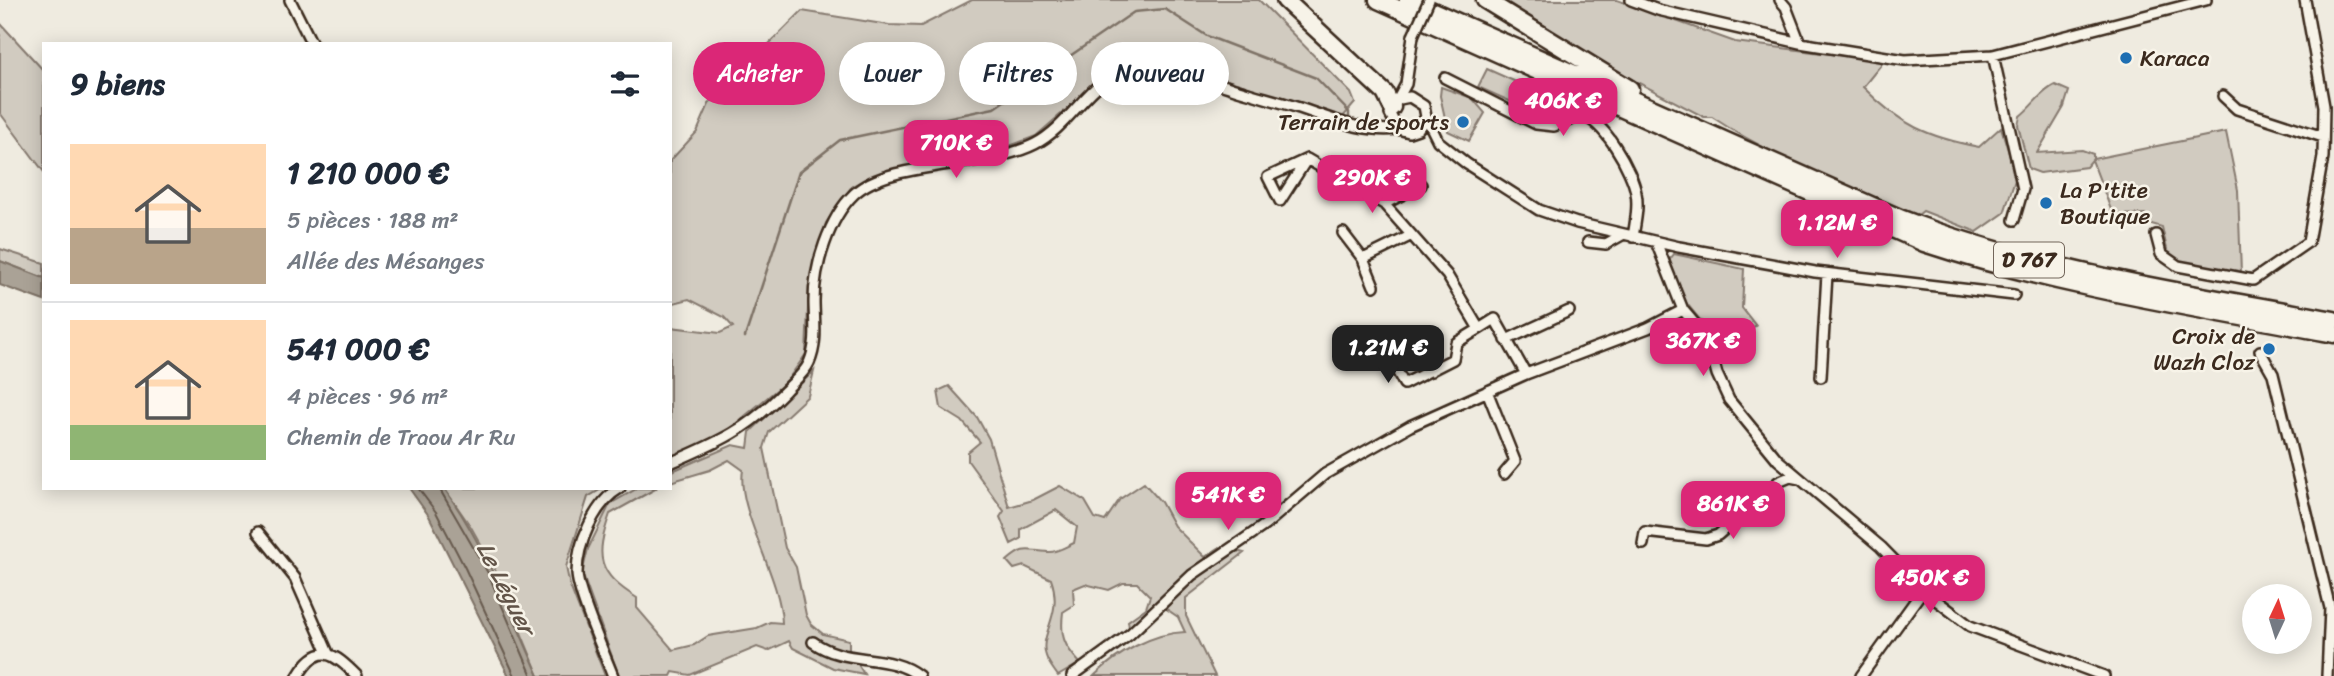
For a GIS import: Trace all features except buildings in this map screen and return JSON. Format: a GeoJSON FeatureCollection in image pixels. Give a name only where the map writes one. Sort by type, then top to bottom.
{"type":"FeatureCollection","features":[{"type":"Feature","properties":{"kind":"highway"},"geometry":{"type":"LineString","coordinates":[[1285,0],[1385,93],[1394,107]]}},
{"type":"Feature","properties":{"kind":"highway","name":"D 767"},"geometry":{"type":"LineString","coordinates":[[1378,0],[1924,243],[2052,280],[2334,334]]}},
{"type":"Feature","properties":{"kind":"highway","name":"D 767"},"geometry":{"type":"LineString","coordinates":[[1408,0],[1902,219],[1983,248],[2079,271],[2334,320]]}},
{"type":"Feature","properties":{"kind":"highway","name":"D 767"},"geometry":{"type":"LineString","coordinates":[[1485,0],[1683,122]]}},
{"type":"Feature","properties":{"kind":"street"},"geometry":{"type":"LineString","coordinates":[[290,0],[311,42]]}},
{"type":"Feature","properties":{"kind":"street"},"geometry":{"type":"LineString","coordinates":[[1370,129],[1384,123],[1394,107],[1407,76],[1413,36],[1429,0]]}},
{"type":"Feature","properties":{"kind":"street"},"geometry":{"type":"LineString","coordinates":[[1631,0],[1658,10],[1800,43],[1905,60],[1993,55],[2206,0]]}},
{"type":"Feature","properties":{"kind":"street"},"geometry":{"type":"LineString","coordinates":[[1780,0],[1786,7],[1800,43]]}},
{"type":"Feature","properties":{"kind":"street"},"geometry":{"type":"LineString","coordinates":[[2156,235],[2161,254],[2178,266],[2253,280],[2308,242],[2321,168],[2324,106],[2305,0]]}},
{"type":"Feature","properties":{"kind":"street"},"geometry":{"type":"LineString","coordinates":[[1993,55],[2023,188],[2014,220]]}},
{"type":"Feature","properties":{"kind":"street"},"geometry":{"type":"LineString","coordinates":[[672,463],[735,435],[762,414],[805,370],[816,334],[815,280],[829,235],[854,194],[874,181],[890,175],[983,160],[1024,149],[1047,137],[1111,75],[1127,68],[1150,64],[1187,72],[1349,126],[1398,129],[1438,141],[1539,210],[1622,235],[1827,274],[2014,295]]}},
{"type":"Feature","properties":{"kind":"street"},"geometry":{"type":"LineString","coordinates":[[1407,76],[1438,141]]}},
{"type":"Feature","properties":{"kind":"street"},"geometry":{"type":"LineString","coordinates":[[1445,78],[1536,124],[1554,126],[1580,116],[1594,122],[1633,180],[1637,204],[1633,237]]}},
{"type":"Feature","properties":{"kind":"street"},"geometry":{"type":"LineString","coordinates":[[2223,96],[2237,110],[2323,137]]}},
{"type":"Feature","properties":{"kind":"street"},"geometry":{"type":"LineString","coordinates":[[1394,107],[1410,97],[1420,101]]}},
{"type":"Feature","properties":{"kind":"street"},"geometry":{"type":"LineString","coordinates":[[1394,107],[1398,129]]}},
{"type":"Feature","properties":{"kind":"street"},"geometry":{"type":"LineString","coordinates":[[1409,132],[1418,129],[1426,117]]}},
{"type":"Feature","properties":{"kind":"street"},"geometry":{"type":"LineString","coordinates":[[1307,159],[1287,190],[1280,201],[1268,177],[1307,159]]}},
{"type":"Feature","properties":{"kind":"street"},"geometry":{"type":"LineString","coordinates":[[1307,159],[1384,204],[1447,275],[1479,329]]}},
{"type":"Feature","properties":{"kind":"street"},"geometry":{"type":"LineString","coordinates":[[2321,168],[2334,164]]}},
{"type":"Feature","properties":{"kind":"street"},"geometry":{"type":"LineString","coordinates":[[1363,192],[1386,179],[1397,197]]}},
{"type":"Feature","properties":{"kind":"street"},"geometry":{"type":"LineString","coordinates":[[1384,204],[1421,185]]}},
{"type":"Feature","properties":{"kind":"street"},"geometry":{"type":"LineString","coordinates":[[1343,233],[1363,259],[1374,286]]}},
{"type":"Feature","properties":{"kind":"street"},"geometry":{"type":"LineString","coordinates":[[1588,242],[1606,244],[1622,235]]}},
{"type":"Feature","properties":{"kind":"street"},"geometry":{"type":"LineString","coordinates":[[1363,259],[1410,236]]}},
{"type":"Feature","properties":{"kind":"street"},"geometry":{"type":"LineString","coordinates":[[1656,242],[1684,310],[1707,338],[1717,374],[1729,400],[1778,460],[1881,547],[1923,590],[1970,625],[2105,676]]}},
{"type":"Feature","properties":{"kind":"street"},"geometry":{"type":"LineString","coordinates":[[1821,377],[1827,274]]}},
{"type":"Feature","properties":{"kind":"street"},"geometry":{"type":"LineString","coordinates":[[1072,676],[1130,634],[1192,575],[1265,525],[1325,474],[1410,426],[1526,374],[1648,328],[1684,310]]}},
{"type":"Feature","properties":{"kind":"street"},"geometry":{"type":"LineString","coordinates":[[1506,340],[1569,311]]}},
{"type":"Feature","properties":{"kind":"street"},"geometry":{"type":"LineString","coordinates":[[1431,371],[1413,339],[1387,352],[1404,384],[1431,371],[1453,359],[1456,343],[1495,319],[1526,374]]}},
{"type":"Feature","properties":{"kind":"street"},"geometry":{"type":"LineString","coordinates":[[2260,351],[2273,374],[2330,608],[2327,676]]}},
{"type":"Feature","properties":{"kind":"street"},"geometry":{"type":"LineString","coordinates":[[1488,391],[1515,461],[1504,474]]}},
{"type":"Feature","properties":{"kind":"street"},"geometry":{"type":"LineString","coordinates":[[1643,544],[1645,532],[1706,539],[1718,535],[1778,482],[1795,477],[1801,480]]}},
{"type":"Feature","properties":{"kind":"street"},"geometry":{"type":"LineString","coordinates":[[613,676],[577,572],[586,535],[595,513],[618,490]]}},
{"type":"Feature","properties":{"kind":"street"},"geometry":{"type":"LineString","coordinates":[[258,531],[295,578],[328,653]]}},
{"type":"Feature","properties":{"kind":"street"},"geometry":{"type":"LineString","coordinates":[[1861,676],[1923,590]]}},
{"type":"Feature","properties":{"kind":"street"},"geometry":{"type":"LineString","coordinates":[[813,642],[839,657],[889,663],[919,676]]}},
{"type":"Feature","properties":{"kind":"street"},"geometry":{"type":"LineString","coordinates":[[298,676],[312,658],[328,653],[336,655],[357,676]]}},
{"type":"Feature","properties":{"kind":"shaded area"},"geometry":{"type":"Polygon","coordinates":[[[972,0],[1259,0],[1351,93],[1355,103],[1342,118],[1229,81],[1229,42],[1091,42],[1091,88],[1077,100],[1077,42],[959,42],[959,105],[1071,105],[1036,136],[1004,148],[941,163],[886,170],[852,186],[826,223],[809,285],[806,354],[786,382],[722,435],[672,456],[672,327],[720,333],[733,327],[724,317],[689,299],[672,303],[672,159],[697,132],[709,105],[825,105],[825,42],[771,42],[802,11],[889,25],[921,26],[972,0]]]}},
{"type":"Feature","properties":{"kind":"shaded area"},"geometry":{"type":"Polygon","coordinates":[[[1504,0],[1617,0],[1735,42],[1884,61],[1863,87],[1890,111],[1916,128],[1945,139],[1979,147],[2001,127],[2016,177],[2004,213],[1977,232],[1923,211],[1918,215],[1839,182],[1787,159],[1712,117],[1704,117],[1610,68],[1504,0]]]}},
{"type":"Feature","properties":{"kind":"shaded area"},"geometry":{"type":"Polygon","coordinates":[[[0,23],[42,69],[42,169],[0,113],[0,23]]]}},
{"type":"Feature","properties":{"kind":"shaded area"},"geometry":{"type":"Polygon","coordinates":[[[1487,69],[1523,85],[1514,103],[1478,87],[1487,69]]]}},
{"type":"Feature","properties":{"kind":"shaded area"},"geometry":{"type":"Polygon","coordinates":[[[2055,85],[2069,91],[2064,107],[2037,153],[2082,150],[2093,154],[2093,159],[2226,132],[2238,190],[2241,273],[2182,263],[2169,258],[2162,227],[2148,223],[2145,214],[2113,215],[2092,160],[2086,167],[2040,173],[2029,169],[2018,125],[2020,116],[2045,91],[2055,85]]]}},
{"type":"Feature","properties":{"kind":"shaded area","name":"Terrain de sports"},"geometry":{"type":"Polygon","coordinates":[[[1441,87],[1472,98],[1485,113],[1469,141],[1448,131],[1440,96],[1441,87]]]}},
{"type":"Feature","properties":{"kind":"shaded area"},"geometry":{"type":"Polygon","coordinates":[[[1527,92],[1550,102],[1542,121],[1519,112],[1527,92]]]}},
{"type":"Feature","properties":{"kind":"shaded area"},"geometry":{"type":"Polygon","coordinates":[[[0,249],[42,262],[42,277],[0,261],[0,249]]]}},
{"type":"Feature","properties":{"kind":"shaded area"},"geometry":{"type":"Polygon","coordinates":[[[1674,254],[1744,269],[1742,308],[1756,326],[1715,338],[1687,304],[1668,262],[1674,254]]]}},
{"type":"Feature","properties":{"kind":"shaded area"},"geometry":{"type":"Polygon","coordinates":[[[814,371],[808,396],[769,432],[764,448],[785,548],[796,567],[806,615],[811,624],[823,634],[849,640],[849,650],[864,674],[833,668],[793,648],[789,641],[768,651],[757,647],[690,675],[673,672],[671,676],[619,676],[582,573],[588,549],[610,504],[634,490],[653,490],[610,514],[602,542],[603,563],[614,580],[637,598],[637,608],[673,650],[694,645],[708,636],[757,628],[770,622],[782,623],[774,585],[746,504],[743,470],[729,460],[710,470],[672,481],[672,471],[733,445],[748,448],[750,432],[814,371]]]}},
{"type":"Feature","properties":{"kind":"shaded area"},"geometry":{"type":"Polygon","coordinates":[[[949,386],[977,417],[989,439],[1009,507],[1033,500],[1060,486],[1085,501],[1095,518],[1105,521],[1120,499],[1144,483],[1161,502],[1174,526],[1205,557],[1220,547],[1244,553],[1186,598],[1186,616],[1215,676],[1094,676],[1113,660],[1148,640],[1185,632],[1178,617],[1156,602],[1129,627],[1128,621],[1146,608],[1150,596],[1137,583],[1123,583],[1109,590],[1085,584],[1073,589],[1074,605],[1063,612],[1062,628],[1067,646],[1080,663],[1058,676],[1048,661],[1044,648],[1055,603],[1051,579],[1024,566],[1014,569],[1007,561],[1022,551],[1051,552],[1074,543],[1077,527],[1056,510],[1021,529],[1021,539],[1011,544],[1000,517],[1004,511],[968,461],[968,452],[980,442],[962,421],[941,408],[938,391],[949,386]]]}},
{"type":"Feature","properties":{"kind":"shaded area"},"geometry":{"type":"Polygon","coordinates":[[[445,490],[600,490],[588,497],[566,567],[570,586],[605,676],[539,676],[495,570],[471,527],[445,490]]]}},
{"type":"Feature","properties":{"kind":"water"},"geometry":{"type":"Polygon","coordinates":[[[0,261],[42,277],[42,300],[0,285],[0,261]]]}},
{"type":"Feature","properties":{"kind":"water"},"geometry":{"type":"Polygon","coordinates":[[[410,490],[445,490],[485,557],[539,676],[509,676],[429,516],[410,490]]]}},
{"type":"Feature","properties":{"kind":"waterway"},"geometry":{"type":"LineString","coordinates":[[745,337],[799,172],[840,140],[994,108],[1134,12],[1165,9],[1207,36],[1316,78],[1349,112],[1349,119]]}},
{"type":"Feature","properties":{"kind":"place","name":"Karaca"},"geometry":{"type":"Point","coordinates":[2126,58]}},
{"type":"Feature","properties":{"kind":"place","name":"Terrain de sports"},"geometry":{"type":"Point","coordinates":[1463,122]}},
{"type":"Feature","properties":{"kind":"place","name":"La P'tite Boutique"},"geometry":{"type":"Point","coordinates":[2046,203]}},
{"type":"Feature","properties":{"kind":"place","name":"Croix de Wazh Cloz"},"geometry":{"type":"Point","coordinates":[2269,349]}},
{"type":"Feature","properties":{"kind":"water label","name":"Le Léguer"},"geometry":{"type":"Point","coordinates":[506,588]}}]}
